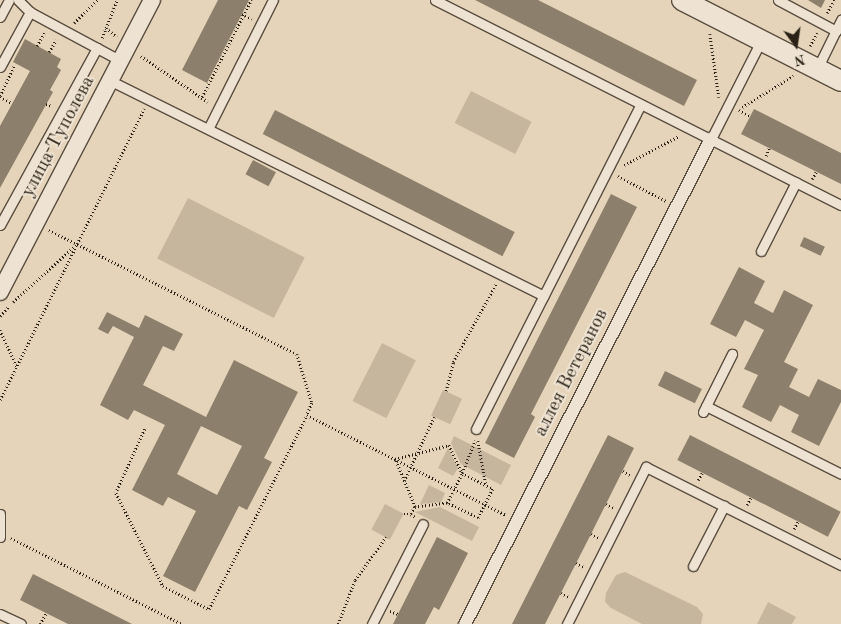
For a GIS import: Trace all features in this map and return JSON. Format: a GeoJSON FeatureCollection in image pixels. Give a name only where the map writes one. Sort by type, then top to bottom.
{"type":"FeatureCollection","features":[{"type":"Feature","properties":{"kind":"street","name":"улица Туполева"},"geometry":{"type":"LineString","coordinates":[[0,292],[152,0]]}},
{"type":"Feature","properties":{"kind":"street"},"geometry":{"type":"LineString","coordinates":[[682,0],[841,81]]}},
{"type":"Feature","properties":{"kind":"street","name":"аллея Ветеранов"},"geometry":{"type":"LineString","coordinates":[[466,624],[711,139]]}},
{"type":"Feature","properties":{"kind":"lane"},"geometry":{"type":"LineString","coordinates":[[0,17],[10,0]]}},
{"type":"Feature","properties":{"kind":"lane"},"geometry":{"type":"LineString","coordinates":[[18,0],[30,12],[96,48],[124,54]]}},
{"type":"Feature","properties":{"kind":"lane"},"geometry":{"type":"LineString","coordinates":[[209,127],[273,0]]}},
{"type":"Feature","properties":{"kind":"lane"},"geometry":{"type":"LineString","coordinates":[[435,0],[841,204]]}},
{"type":"Feature","properties":{"kind":"lane"},"geometry":{"type":"LineString","coordinates":[[778,0],[836,31]]}},
{"type":"Feature","properties":{"kind":"lane"},"geometry":{"type":"LineString","coordinates":[[4,65],[30,12]]}},
{"type":"Feature","properties":{"kind":"lane"},"geometry":{"type":"LineString","coordinates":[[817,69],[841,20]]}},
{"type":"Feature","properties":{"kind":"lane"},"geometry":{"type":"LineString","coordinates":[[711,139],[761,40]]}},
{"type":"Feature","properties":{"kind":"lane"},"geometry":{"type":"LineString","coordinates":[[0,225],[96,48]]}},
{"type":"Feature","properties":{"kind":"lane"},"geometry":{"type":"LineString","coordinates":[[111,81],[209,127],[544,296]]}},
{"type":"Feature","properties":{"kind":"lane"},"geometry":{"type":"LineString","coordinates":[[476,430],[609,172],[641,104]]}},
{"type":"Feature","properties":{"kind":"lane"},"geometry":{"type":"LineString","coordinates":[[761,252],[796,182]]}},
{"type":"Feature","properties":{"kind":"lane"},"geometry":{"type":"LineString","coordinates":[[732,354],[704,409],[841,474]]}},
{"type":"Feature","properties":{"kind":"lane"},"geometry":{"type":"LineString","coordinates":[[567,624],[646,467],[841,565]]}},
{"type":"Feature","properties":{"kind":"lane"},"geometry":{"type":"LineString","coordinates":[[693,566],[724,506]]}},
{"type":"Feature","properties":{"kind":"lane"},"geometry":{"type":"LineString","coordinates":[[0,514],[1,535]]}},
{"type":"Feature","properties":{"kind":"lane"},"geometry":{"type":"LineString","coordinates":[[372,624],[423,524]]}},
{"type":"Feature","properties":{"kind":"lane"},"geometry":{"type":"LineString","coordinates":[[0,614],[15,623]]}},
{"type":"Feature","properties":{"kind":"path"},"geometry":{"type":"LineString","coordinates":[[66,32],[97,0]]}},
{"type":"Feature","properties":{"kind":"path"},"geometry":{"type":"LineString","coordinates":[[96,48],[117,0]]}},
{"type":"Feature","properties":{"kind":"path"},"geometry":{"type":"LineString","coordinates":[[202,97],[251,0]]}},
{"type":"Feature","properties":{"kind":"path"},"geometry":{"type":"LineString","coordinates":[[38,28],[66,43]]}},
{"type":"Feature","properties":{"kind":"path"},"geometry":{"type":"LineString","coordinates":[[38,46],[45,32]]}},
{"type":"Feature","properties":{"kind":"path"},"geometry":{"type":"LineString","coordinates":[[710,34],[722,119],[796,74]]}},
{"type":"Feature","properties":{"kind":"path"},"geometry":{"type":"LineString","coordinates":[[50,52],[57,38]]}},
{"type":"Feature","properties":{"kind":"path"},"geometry":{"type":"LineString","coordinates":[[124,54],[202,97],[217,110]]}},
{"type":"Feature","properties":{"kind":"path"},"geometry":{"type":"LineString","coordinates":[[4,65],[16,67],[0,96],[12,103]]}},
{"type":"Feature","properties":{"kind":"path"},"geometry":{"type":"LineString","coordinates":[[0,400],[149,99]]}},
{"type":"Feature","properties":{"kind":"path"},"geometry":{"type":"LineString","coordinates":[[737,109],[750,116]]}},
{"type":"Feature","properties":{"kind":"path"},"geometry":{"type":"LineString","coordinates":[[609,172],[692,130]]}},
{"type":"Feature","properties":{"kind":"path"},"geometry":{"type":"LineString","coordinates":[[609,172],[677,206]]}},
{"type":"Feature","properties":{"kind":"path"},"geometry":{"type":"LineString","coordinates":[[36,224],[297,354],[312,403],[209,609],[163,586],[116,493],[145,429]]}},
{"type":"Feature","properties":{"kind":"path"},"geometry":{"type":"LineString","coordinates":[[0,316],[77,244]]}},
{"type":"Feature","properties":{"kind":"path"},"geometry":{"type":"LineString","coordinates":[[446,391],[453,362],[502,274]]}},
{"type":"Feature","properties":{"kind":"path"},"geometry":{"type":"LineString","coordinates":[[0,330],[17,366]]}},
{"type":"Feature","properties":{"kind":"path"},"geometry":{"type":"LineString","coordinates":[[307,415],[518,521]]}},
{"type":"Feature","properties":{"kind":"path"},"geometry":{"type":"LineString","coordinates":[[404,481],[434,417]]}},
{"type":"Feature","properties":{"kind":"path"},"geometry":{"type":"LineString","coordinates":[[448,503],[462,474],[477,435],[486,485]]}},
{"type":"Feature","properties":{"kind":"path"},"geometry":{"type":"LineString","coordinates":[[449,445],[462,474],[493,489],[478,518],[448,503],[415,506],[395,459],[449,445]]}},
{"type":"Feature","properties":{"kind":"path"},"geometry":{"type":"LineString","coordinates":[[404,514],[411,514]]}},
{"type":"Feature","properties":{"kind":"path"},"geometry":{"type":"LineString","coordinates":[[1,535],[182,624]]}},
{"type":"Feature","properties":{"kind":"path"},"geometry":{"type":"LineString","coordinates":[[338,624],[355,580],[386,537]]}},
{"type":"Feature","properties":{"kind":"path"},"geometry":{"type":"LineString","coordinates":[[40,624],[46,613]]}},
{"type":"Feature","properties":{"kind":"shaded area"},"geometry":{"type":"Polygon","coordinates":[[[471,91],[532,122],[515,154],[455,123],[471,91]]]}},
{"type":"Feature","properties":{"kind":"shaded area"},"geometry":{"type":"Polygon","coordinates":[[[188,198],[305,257],[274,318],[157,259],[188,198]]]}},
{"type":"Feature","properties":{"kind":"shaded area"},"geometry":{"type":"Polygon","coordinates":[[[382,343],[416,360],[386,418],[352,401],[382,343]]]}},
{"type":"Feature","properties":{"kind":"shaded area"},"geometry":{"type":"Polygon","coordinates":[[[443,390],[462,399],[450,424],[431,415],[443,390]]]}},
{"type":"Feature","properties":{"kind":"shaded area"},"geometry":{"type":"Polygon","coordinates":[[[454,436],[511,465],[501,485],[461,464],[451,443],[454,436]]]}},
{"type":"Feature","properties":{"kind":"shaded area"},"geometry":{"type":"Polygon","coordinates":[[[448,448],[458,468],[453,476],[438,468],[448,448]]]}},
{"type":"Feature","properties":{"kind":"shaded area"},"geometry":{"type":"Polygon","coordinates":[[[429,485],[445,493],[441,502],[420,504],[429,485]]]}},
{"type":"Feature","properties":{"kind":"shaded area"},"geometry":{"type":"Polygon","coordinates":[[[385,504],[404,514],[390,539],[371,530],[385,504]]]}},
{"type":"Feature","properties":{"kind":"shaded area"},"geometry":{"type":"Polygon","coordinates":[[[440,507],[479,527],[472,541],[415,512],[440,507]]]}},
{"type":"Feature","properties":{"kind":"shaded area"},"geometry":{"type":"Polygon","coordinates":[[[625,572],[697,607],[703,614],[701,624],[642,624],[611,608],[605,602],[606,593],[616,575],[625,572]]]}},
{"type":"Feature","properties":{"kind":"shaded area"},"geometry":{"type":"Polygon","coordinates":[[[768,602],[796,617],[792,624],[757,624],[768,602]]]}},
{"type":"Feature","properties":{"kind":"building"},"geometry":{"type":"Polygon","coordinates":[[[218,0],[249,0],[207,83],[182,70],[218,0]]]}},
{"type":"Feature","properties":{"kind":"building"},"geometry":{"type":"Polygon","coordinates":[[[475,0],[538,0],[697,80],[684,106],[475,0]]]}},
{"type":"Feature","properties":{"kind":"building"},"geometry":{"type":"Polygon","coordinates":[[[808,0],[825,0],[821,8],[808,0]]]}},
{"type":"Feature","properties":{"kind":"building"},"geometry":{"type":"Polygon","coordinates":[[[25,39],[61,59],[57,67],[61,70],[50,90],[53,92],[0,188],[0,126],[30,71],[13,62],[25,39]]]}},
{"type":"Feature","properties":{"kind":"building"},"geometry":{"type":"Polygon","coordinates":[[[754,109],[841,153],[841,184],[741,134],[754,109]]]}},
{"type":"Feature","properties":{"kind":"building"},"geometry":{"type":"Polygon","coordinates":[[[275,110],[515,232],[502,256],[263,134],[275,110]]]}},
{"type":"Feature","properties":{"kind":"building"},"geometry":{"type":"Polygon","coordinates":[[[253,160],[276,172],[268,186],[245,174],[253,160]]]}},
{"type":"Feature","properties":{"kind":"building"},"geometry":{"type":"Polygon","coordinates":[[[611,194],[637,207],[531,414],[535,417],[514,458],[485,443],[611,194]]]}},
{"type":"Feature","properties":{"kind":"building"},"geometry":{"type":"Polygon","coordinates":[[[804,237],[825,247],[821,256],[800,246],[804,237]]]}},
{"type":"Feature","properties":{"kind":"building"},"geometry":{"type":"Polygon","coordinates":[[[739,267],[765,281],[754,303],[773,313],[784,290],[813,305],[784,362],[798,369],[789,387],[809,397],[818,379],[841,390],[841,402],[819,446],[791,432],[799,415],[780,405],[771,422],[742,407],[758,375],[744,369],[764,330],[745,320],[736,337],[710,324],[739,267]]]}},
{"type":"Feature","properties":{"kind":"building"},"geometry":{"type":"Polygon","coordinates":[[[107,312],[139,328],[145,315],[183,334],[174,351],[163,346],[143,385],[206,417],[234,360],[298,392],[264,458],[272,462],[247,510],[239,506],[195,592],[163,576],[196,511],[168,497],[163,506],[132,490],[165,425],[134,410],[128,420],[100,405],[134,337],[113,326],[108,334],[98,329],[107,312]],[[201,426],[177,474],[217,495],[242,446],[201,426]]]}},
{"type":"Feature","properties":{"kind":"building"},"geometry":{"type":"Polygon","coordinates":[[[665,371],[702,389],[695,403],[658,385],[665,371]]]}},
{"type":"Feature","properties":{"kind":"building"},"geometry":{"type":"Polygon","coordinates":[[[608,435],[634,448],[591,534],[545,624],[512,624],[608,435]]]}},
{"type":"Feature","properties":{"kind":"building"},"geometry":{"type":"Polygon","coordinates":[[[690,435],[841,512],[828,537],[677,460],[690,435]]]}},
{"type":"Feature","properties":{"kind":"building"},"geometry":{"type":"Polygon","coordinates":[[[437,537],[468,553],[439,610],[434,607],[425,624],[393,624],[437,537]]]}},
{"type":"Feature","properties":{"kind":"building"},"geometry":{"type":"Polygon","coordinates":[[[33,574],[132,624],[68,624],[20,600],[33,574]]]}}]}
